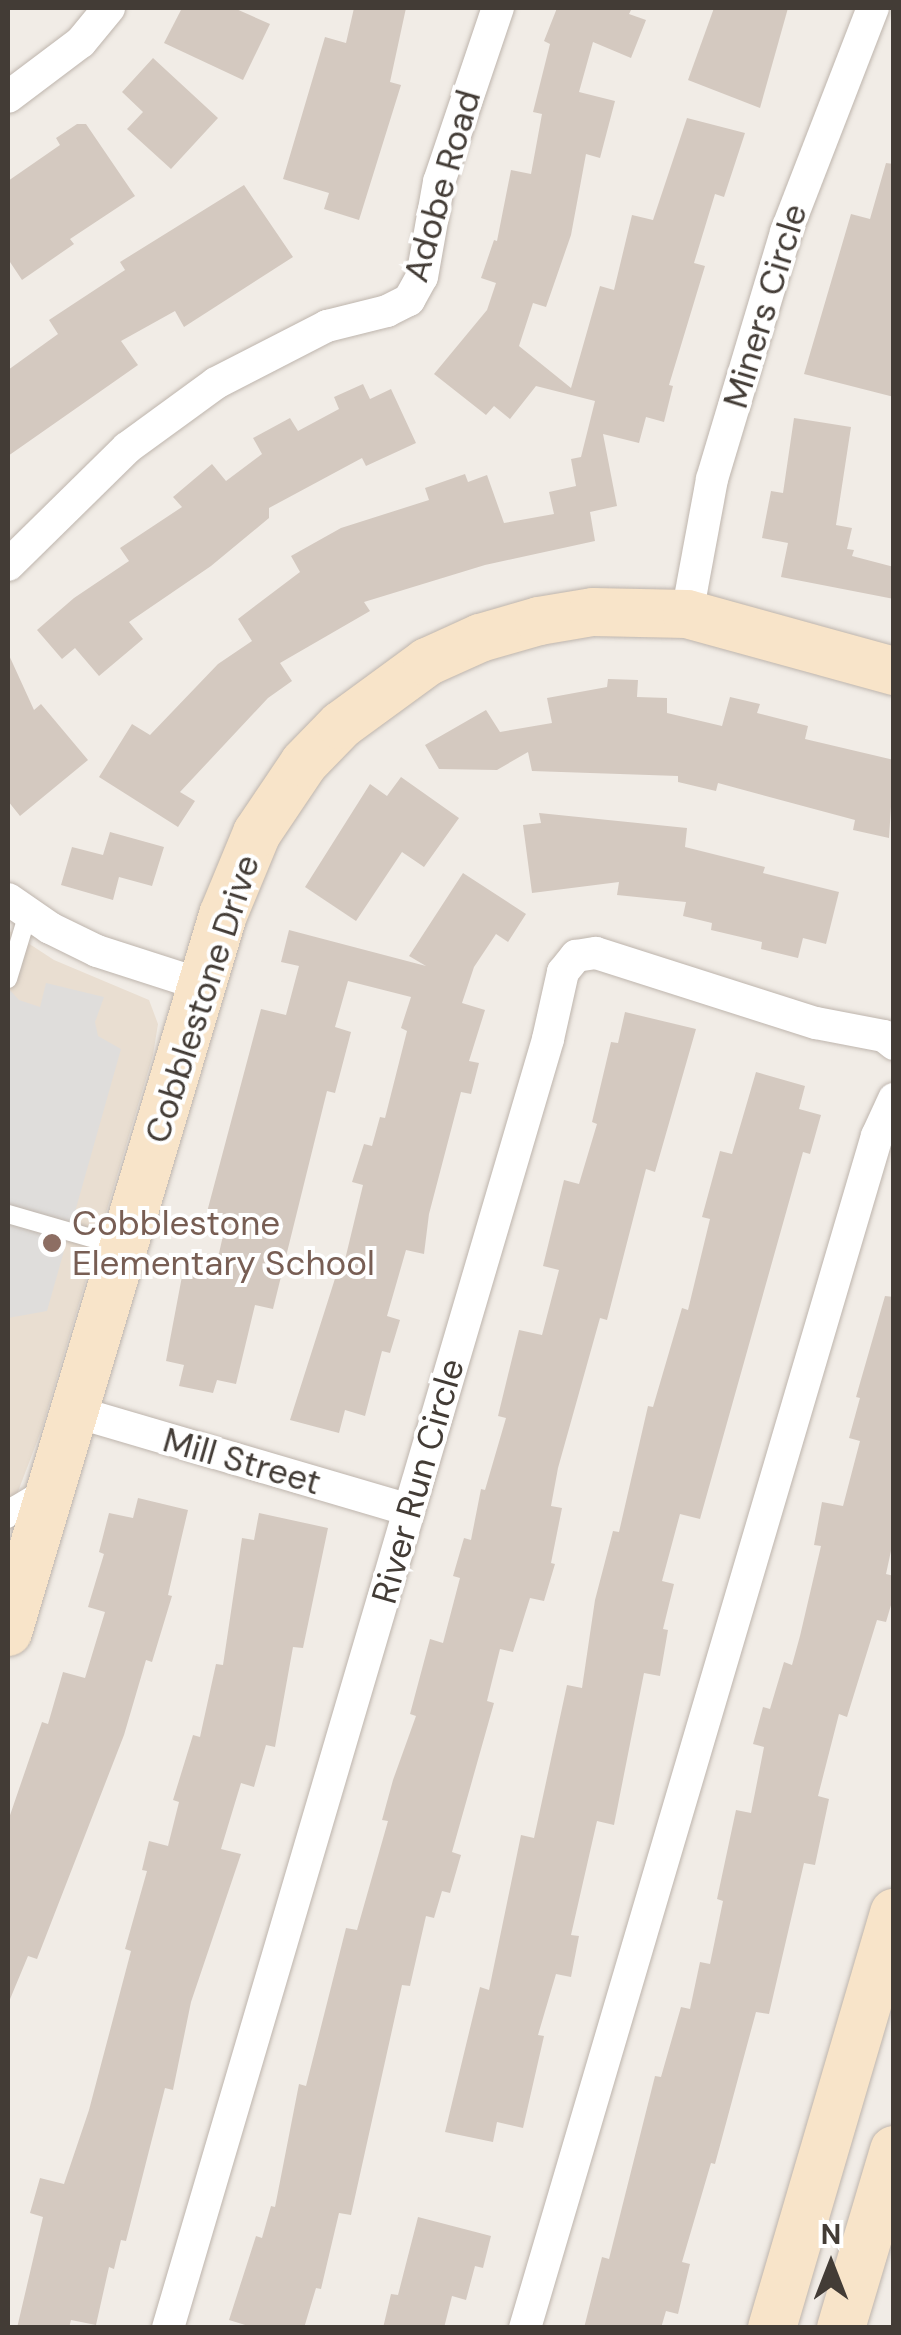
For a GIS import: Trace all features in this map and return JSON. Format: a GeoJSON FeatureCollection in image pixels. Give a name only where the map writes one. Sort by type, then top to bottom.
{"type":"FeatureCollection","features":[{"type":"Feature","properties":{"kind":"street"},"geometry":{"type":"LineString","coordinates":[[8,97],[81,42],[109,8]]}},
{"type":"Feature","properties":{"kind":"street","name":"Adobe Road"},"geometry":{"type":"LineString","coordinates":[[8,566],[127,448],[216,384],[327,326],[387,311],[409,300],[422,277],[427,229],[439,182],[498,8]]}},
{"type":"Feature","properties":{"kind":"street","name":"Miners Circle"},"geometry":{"type":"LineString","coordinates":[[688,614],[712,479],[786,232],[873,8]]}},
{"type":"Feature","properties":{"kind":"street","name":"Cobblestone Drive"},"geometry":{"type":"LineString","coordinates":[[8,1632],[238,874],[264,821],[304,763],[340,725],[384,691],[462,646],[539,621],[593,612],[688,614],[894,671]]}},
{"type":"Feature","properties":{"kind":"street"},"geometry":{"type":"LineString","coordinates":[[18,906],[97,951],[202,985]]}},
{"type":"Feature","properties":{"kind":"street","name":"River Run Circle"},"geometry":{"type":"LineString","coordinates":[[168,2328],[548,1039],[562,972],[576,956],[607,956],[661,977],[816,1023],[884,1036],[894,1044]]}},
{"type":"Feature","properties":{"kind":"street"},"geometry":{"type":"LineString","coordinates":[[525,2328],[872,1154],[894,1099]]}},
{"type":"Feature","properties":{"kind":"street","name":"Mill Street"},"geometry":{"type":"LineString","coordinates":[[76,1412],[409,1510]]}},
{"type":"Feature","properties":{"kind":"street"},"geometry":{"type":"LineString","coordinates":[[772,2328],[894,1912]]}},
{"type":"Feature","properties":{"kind":"street"},"geometry":{"type":"LineString","coordinates":[[841,2328],[894,2150]]}},
{"type":"Feature","properties":{"kind":"lane"},"geometry":{"type":"LineString","coordinates":[[8,979],[18,906]]}},
{"type":"Feature","properties":{"kind":"lane"},"geometry":{"type":"LineString","coordinates":[[16,1214],[125,1247]]}},
{"type":"Feature","properties":{"kind":"lane"},"geometry":{"type":"LineString","coordinates":[[8,1519],[15,1505],[56,1480]]}},
{"type":"Feature","properties":{"kind":"shaded area","name":"Cobblestone Elementary School"},"geometry":{"type":"Polygon","coordinates":[[[8,930],[54,960],[149,1000],[158,1024],[153,1055],[41,1431],[8,1518],[8,930]]]}},
{"type":"Feature","properties":{"kind":"shaded area"},"geometry":{"type":"Polygon","coordinates":[[[46,983],[104,997],[95,1022],[98,1036],[121,1049],[47,1311],[8,1318],[8,988],[19,1000],[40,1007],[46,983]]]}},
{"type":"Feature","properties":{"kind":"building"},"geometry":{"type":"Polygon","coordinates":[[[182,8],[234,8],[270,24],[243,80],[164,43],[182,8]]]}},
{"type":"Feature","properties":{"kind":"building"},"geometry":{"type":"Polygon","coordinates":[[[354,8],[406,8],[390,82],[401,85],[359,220],[324,209],[329,193],[283,179],[325,37],[346,43],[354,8]]]}},
{"type":"Feature","properties":{"kind":"building"},"geometry":{"type":"Polygon","coordinates":[[[557,8],[632,8],[629,14],[646,20],[631,58],[593,42],[579,92],[615,101],[600,158],[586,154],[571,235],[546,307],[533,303],[519,346],[571,388],[600,286],[614,290],[632,215],[653,220],[687,118],[745,133],[724,197],[715,194],[694,263],[705,266],[669,385],[673,386],[664,422],[646,417],[639,443],[603,434],[617,506],[590,512],[595,541],[485,565],[364,602],[370,611],[280,663],[292,681],[268,698],[180,792],[195,801],[178,827],[99,777],[132,724],[150,735],[218,664],[252,641],[238,619],[300,572],[291,556],[341,528],[429,500],[425,488],[465,474],[468,482],[487,475],[504,523],[554,514],[549,492],[576,486],[571,459],[581,457],[595,401],[536,386],[510,419],[494,406],[486,415],[434,374],[487,310],[496,283],[481,278],[494,240],[497,241],[511,170],[531,174],[542,114],[533,112],[550,44],[544,41],[557,8]]]}},
{"type":"Feature","properties":{"kind":"building"},"geometry":{"type":"Polygon","coordinates":[[[714,8],[788,8],[760,108],[688,80],[714,8]]]}},
{"type":"Feature","properties":{"kind":"building"},"geometry":{"type":"Polygon","coordinates":[[[153,58],[218,118],[171,169],[127,129],[143,112],[122,92],[153,58]]]}},
{"type":"Feature","properties":{"kind":"building"},"geometry":{"type":"Polygon","coordinates":[[[77,124],[86,124],[135,196],[70,239],[74,244],[22,280],[8,259],[8,181],[60,145],[56,138],[77,124]]]}},
{"type":"Feature","properties":{"kind":"building"},"geometry":{"type":"Polygon","coordinates":[[[886,163],[894,164],[894,397],[804,374],[851,214],[870,219],[886,163]]]}},
{"type":"Feature","properties":{"kind":"building"},"geometry":{"type":"Polygon","coordinates":[[[244,185],[293,257],[184,327],[175,311],[121,341],[138,365],[8,456],[8,370],[58,334],[49,320],[125,270],[120,262],[244,185]]]}},
{"type":"Feature","properties":{"kind":"building"},"geometry":{"type":"Polygon","coordinates":[[[363,384],[370,399],[391,389],[416,443],[366,466],[362,458],[269,508],[269,518],[211,566],[129,622],[143,639],[99,676],[75,648],[62,659],[37,630],[74,598],[129,561],[120,548],[182,507],[173,497],[212,464],[226,481],[262,454],[253,438],[290,418],[298,431],[339,409],[334,397],[363,384]]]}},
{"type":"Feature","properties":{"kind":"building"},"geometry":{"type":"Polygon","coordinates":[[[794,418],[851,427],[836,525],[852,528],[847,549],[854,550],[852,556],[894,567],[894,599],[781,577],[788,543],[762,538],[771,491],[783,493],[794,418]]]}},
{"type":"Feature","properties":{"kind":"building"},"geometry":{"type":"Polygon","coordinates":[[[8,653],[34,710],[41,704],[88,760],[20,816],[8,801],[8,653]]]}},
{"type":"Feature","properties":{"kind":"building"},"geometry":{"type":"Polygon","coordinates":[[[608,679],[638,680],[637,697],[667,698],[667,713],[722,726],[730,697],[760,704],[757,713],[808,726],[805,739],[894,760],[889,838],[853,830],[855,820],[718,783],[716,791],[678,782],[678,776],[532,771],[528,752],[497,770],[439,769],[425,745],[486,710],[500,732],[552,723],[547,698],[607,687],[608,679]]]}},
{"type":"Feature","properties":{"kind":"building"},"geometry":{"type":"Polygon","coordinates":[[[401,777],[459,818],[424,867],[402,852],[356,921],[305,887],[370,784],[387,796],[401,777]]]}},
{"type":"Feature","properties":{"kind":"building"},"geometry":{"type":"Polygon","coordinates":[[[539,813],[687,828],[685,847],[765,867],[763,873],[839,892],[826,944],[803,938],[798,958],[761,949],[762,942],[711,930],[712,923],[683,916],[686,902],[617,895],[619,882],[532,893],[523,825],[541,823],[539,813]]]}},
{"type":"Feature","properties":{"kind":"building"},"geometry":{"type":"Polygon","coordinates":[[[110,832],[164,847],[152,886],[119,877],[113,900],[61,885],[72,847],[103,855],[110,832]]]}},
{"type":"Feature","properties":{"kind":"building"},"geometry":{"type":"Polygon","coordinates":[[[463,873],[526,914],[508,942],[496,934],[474,967],[462,1003],[485,1010],[469,1061],[479,1063],[471,1094],[461,1092],[429,1214],[424,1254],[406,1250],[387,1316],[400,1320],[390,1353],[382,1351],[365,1416],[345,1410],[339,1433],[290,1420],[339,1266],[343,1268],[363,1185],[352,1182],[364,1144],[372,1146],[380,1117],[385,1118],[407,1031],[401,1028],[411,997],[348,981],[335,1027],[351,1032],[335,1093],[327,1091],[273,1309],[255,1305],[236,1384],[217,1380],[213,1393],[179,1386],[184,1365],[166,1361],[186,1255],[217,1262],[227,1218],[207,1212],[261,1009],[286,1015],[299,966],[281,962],[289,930],[426,966],[409,956],[463,873]]]}},
{"type":"Feature","properties":{"kind":"building"},"geometry":{"type":"Polygon","coordinates":[[[625,1012],[696,1029],[655,1172],[646,1169],[607,1320],[600,1318],[558,1468],[551,1506],[562,1508],[551,1563],[555,1564],[544,1601],[530,1598],[513,1652],[500,1649],[487,1701],[494,1703],[452,1852],[461,1855],[450,1893],[442,1891],[434,1918],[426,1916],[410,1986],[402,1985],[351,2215],[339,2213],[321,2289],[316,2288],[304,2328],[255,2328],[229,2320],[256,2236],[262,2238],[271,2206],[275,2207],[299,2084],[306,2086],[346,1928],[357,1930],[388,1821],[382,1820],[393,1780],[416,1716],[410,1714],[430,1639],[443,1643],[460,1578],[453,1576],[464,1538],[471,1540],[481,1489],[485,1490],[506,1418],[498,1416],[519,1330],[542,1335],[559,1270],[543,1266],[564,1180],[579,1184],[597,1124],[592,1122],[611,1042],[618,1043],[625,1012]]]}},
{"type":"Feature","properties":{"kind":"building"},"geometry":{"type":"Polygon","coordinates":[[[756,1072],[805,1086],[799,1109],[821,1115],[810,1154],[803,1152],[700,1519],[680,1514],[662,1581],[674,1584],[663,1629],[668,1630],[660,1676],[644,1673],[614,1825],[597,1821],[571,1935],[579,1936],[571,1977],[556,1974],[538,2035],[544,2036],[523,2128],[497,2122],[493,2142],[445,2132],[480,1987],[489,1990],[521,1835],[534,1838],[567,1685],[582,1688],[595,1600],[613,1531],[619,1532],[648,1406],[653,1407],[682,1308],[688,1310],[710,1219],[702,1217],[720,1151],[732,1154],[756,1072]]]}},
{"type":"Feature","properties":{"kind":"building"},"geometry":{"type":"Polygon","coordinates":[[[885,1296],[894,1297],[894,1537],[886,1574],[894,1576],[894,1595],[886,1622],[877,1620],[847,1717],[839,1714],[818,1796],[829,1799],[815,1865],[804,1863],[769,2014],[756,2012],[715,2164],[711,2163],[682,2262],[690,2264],[678,2314],[666,2311],[661,2328],[584,2328],[602,2257],[609,2259],[655,2076],[661,2077],[681,2007],[690,2009],[700,1962],[710,1964],[723,1901],[717,1899],[736,1810],[751,1813],[764,1747],[753,1744],[763,1707],[770,1709],[784,1662],[792,1665],[821,1546],[814,1545],[822,1502],[843,1506],[860,1441],[849,1438],[860,1398],[856,1397],[885,1296]]]}},
{"type":"Feature","properties":{"kind":"building"},"geometry":{"type":"Polygon","coordinates":[[[138,1498],[188,1510],[168,1595],[172,1596],[152,1662],[146,1660],[124,1735],[37,1959],[28,1956],[8,2004],[8,1821],[42,1722],[48,1724],[63,1672],[85,1678],[105,1612],[88,1607],[104,1554],[99,1552],[109,1513],[133,1518],[138,1498]]]}},
{"type":"Feature","properties":{"kind":"building"},"geometry":{"type":"Polygon","coordinates":[[[259,1513],[328,1528],[303,1648],[293,1647],[275,1747],[266,1745],[254,1787],[241,1783],[221,1849],[241,1854],[191,2002],[173,2090],[165,2088],[126,2241],[121,2240],[114,2269],[109,2267],[96,2325],[71,2320],[69,2328],[17,2328],[43,2217],[30,2213],[40,2178],[64,2184],[89,2110],[131,1951],[125,1949],[147,1871],[142,1870],[149,1841],[168,1846],[179,1802],[173,1800],[193,1735],[200,1737],[216,1664],[223,1665],[242,1538],[254,1540],[259,1513]]]}},
{"type":"Feature","properties":{"kind":"building"},"geometry":{"type":"Polygon","coordinates":[[[418,2217],[491,2236],[483,2268],[475,2266],[466,2300],[452,2296],[444,2328],[383,2328],[391,2294],[398,2295],[418,2217]]]}},
{"type":"Feature","properties":{"kind":"place","name":"Cobblestone Elementary School"},"geometry":{"type":"Point","coordinates":[52,1243]}}]}
